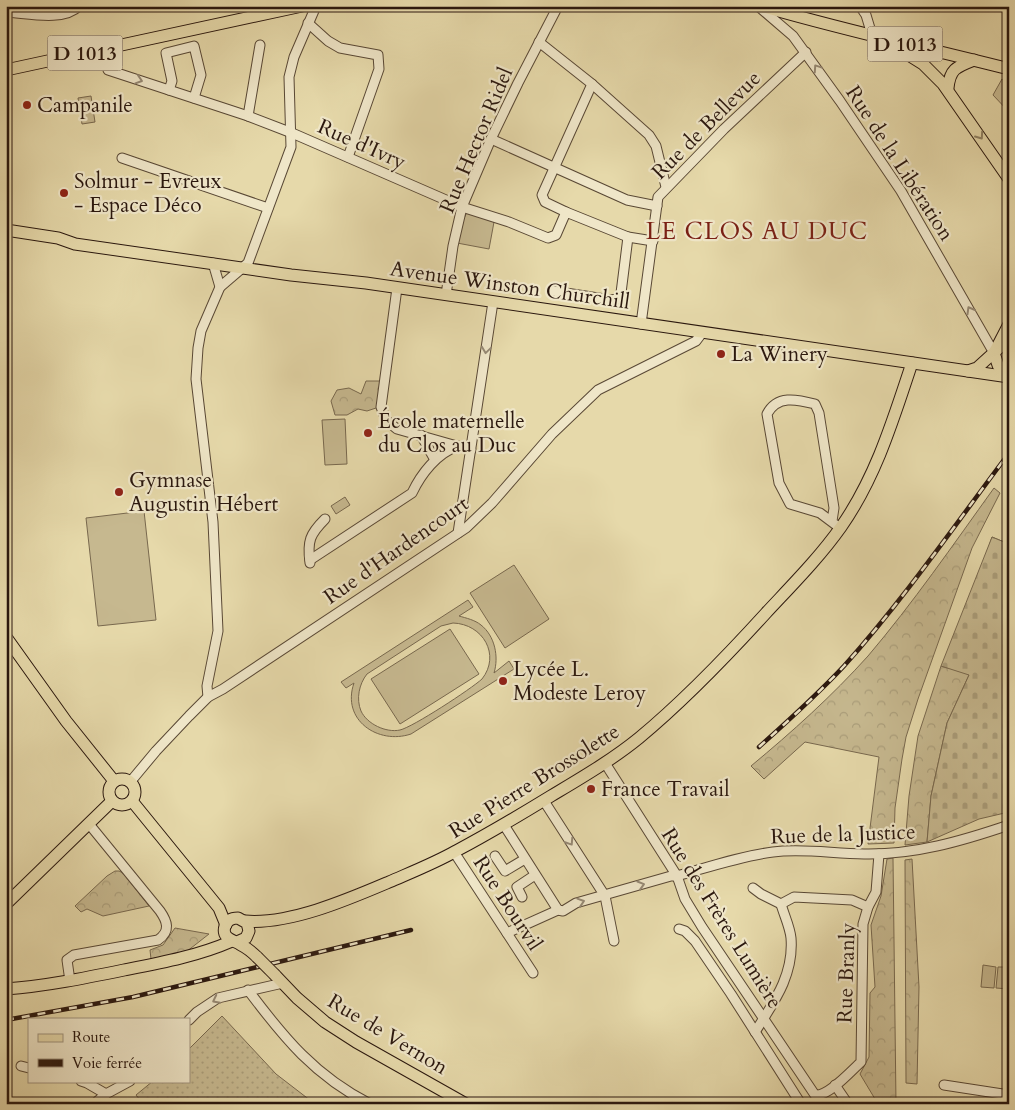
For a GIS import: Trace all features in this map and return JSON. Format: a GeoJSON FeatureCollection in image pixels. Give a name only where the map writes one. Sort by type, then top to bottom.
{"type":"FeatureCollection","features":[{"type":"Feature","properties":{"kind":"main road","name":"D 1013"},"geometry":{"type":"LineString","coordinates":[[6,70],[302,6]]}},
{"type":"Feature","properties":{"kind":"main road","name":"D 1013"},"geometry":{"type":"LineString","coordinates":[[760,6],[836,28],[900,51],[924,64],[948,88],[1009,179]]}},
{"type":"Feature","properties":{"kind":"main road","name":"D 1013"},"geometry":{"type":"LineString","coordinates":[[836,28],[1009,69]]}},
{"type":"Feature","properties":{"kind":"main road"},"geometry":{"type":"LineString","coordinates":[[948,88],[949,77],[956,67],[974,60]]}},
{"type":"Feature","properties":{"kind":"main road","name":"Avenue Winston Churchill"},"geometry":{"type":"LineString","coordinates":[[6,230],[58,238],[75,244],[397,288],[1006,377]]}},
{"type":"Feature","properties":{"kind":"main road"},"geometry":{"type":"LineString","coordinates":[[1006,377],[998,365],[994,353],[1009,324]]}},
{"type":"Feature","properties":{"kind":"main road"},"geometry":{"type":"LineString","coordinates":[[966,371],[977,368],[1009,338]]}},
{"type":"Feature","properties":{"kind":"main road","name":"Rue Pierre Brossolette"},"geometry":{"type":"LineString","coordinates":[[6,989],[70,981],[179,958],[203,951],[218,940],[259,922],[313,911],[376,887],[454,852],[504,825],[605,763],[639,738],[690,694],[797,579],[836,524],[854,508],[874,470],[912,363]]}},
{"type":"Feature","properties":{"kind":"main road"},"geometry":{"type":"LineString","coordinates":[[6,636],[66,721],[114,781]]}},
{"type":"Feature","properties":{"kind":"main road"},"geometry":{"type":"LineString","coordinates":[[123,778],[131,781],[135,795],[132,801],[118,805],[112,801],[110,786],[114,781],[123,778]]}},
{"type":"Feature","properties":{"kind":"main road"},"geometry":{"type":"LineString","coordinates":[[6,904],[112,801]]}},
{"type":"Feature","properties":{"kind":"main road","name":"Rue de Vernon"},"geometry":{"type":"LineString","coordinates":[[132,801],[254,954],[297,998],[325,1022],[356,1042],[462,1102]]}},
{"type":"Feature","properties":{"kind":"street"},"geometry":{"type":"LineString","coordinates":[[6,12],[56,16],[68,13],[79,6]]}},
{"type":"Feature","properties":{"kind":"street"},"geometry":{"type":"LineString","coordinates":[[208,697],[207,686],[218,630],[213,522],[196,379],[198,348],[201,331],[220,287],[248,263],[291,147],[289,77],[316,6]]}},
{"type":"Feature","properties":{"kind":"street","name":"Rue Hector Ridel"},"geometry":{"type":"LineString","coordinates":[[446,295],[453,246],[462,207],[491,139],[558,6]]}},
{"type":"Feature","properties":{"kind":"street","name":"Rue de la Libération"},"geometry":{"type":"LineString","coordinates":[[760,6],[793,36],[806,52],[901,191],[994,353]]}},
{"type":"Feature","properties":{"kind":"street"},"geometry":{"type":"LineString","coordinates":[[860,6],[866,15],[872,35]]}},
{"type":"Feature","properties":{"kind":"street"},"geometry":{"type":"LineString","coordinates":[[308,23],[328,41],[340,48],[378,55],[379,69],[348,157]]}},
{"type":"Feature","properties":{"kind":"street"},"geometry":{"type":"LineString","coordinates":[[539,42],[592,84],[649,135],[656,146],[666,187]]}},
{"type":"Feature","properties":{"kind":"street"},"geometry":{"type":"LineString","coordinates":[[248,116],[260,45]]}},
{"type":"Feature","properties":{"kind":"street"},"geometry":{"type":"LineString","coordinates":[[169,90],[172,81],[166,53],[194,46],[201,75],[194,98]]}},
{"type":"Feature","properties":{"kind":"street","name":"Rue de Bellevue"},"geometry":{"type":"LineString","coordinates":[[641,324],[658,197],[666,187],[806,52]]}},
{"type":"Feature","properties":{"kind":"street","name":"Rue d'Ivry"},"geometry":{"type":"LineString","coordinates":[[108,70],[248,116],[292,133],[462,207],[509,222],[548,238],[556,235],[566,212]]}},
{"type":"Feature","properties":{"kind":"street"},"geometry":{"type":"LineString","coordinates":[[592,84],[542,195],[545,202],[566,212],[628,237],[653,241]]}},
{"type":"Feature","properties":{"kind":"street"},"geometry":{"type":"LineString","coordinates":[[491,139],[627,200],[657,206]]}},
{"type":"Feature","properties":{"kind":"street"},"geometry":{"type":"LineString","coordinates":[[122,158],[268,208]]}},
{"type":"Feature","properties":{"kind":"street"},"geometry":{"type":"LineString","coordinates":[[553,292],[611,300],[617,299],[621,294],[628,237]]}},
{"type":"Feature","properties":{"kind":"street"},"geometry":{"type":"LineString","coordinates":[[213,263],[220,287]]}},
{"type":"Feature","properties":{"kind":"street"},"geometry":{"type":"LineString","coordinates":[[397,288],[381,407],[386,420],[398,429],[471,450]]}},
{"type":"Feature","properties":{"kind":"street"},"geometry":{"type":"LineString","coordinates":[[458,533],[492,302]]}},
{"type":"Feature","properties":{"kind":"street"},"geometry":{"type":"LineString","coordinates":[[680,349],[685,330]]}},
{"type":"Feature","properties":{"kind":"street","name":"Rue d'Hardencourt"},"geometry":{"type":"LineString","coordinates":[[131,781],[156,751],[208,697],[223,689],[458,533],[480,515],[552,434],[598,390],[696,341],[702,332]]}},
{"type":"Feature","properties":{"kind":"street"},"geometry":{"type":"LineString","coordinates":[[787,400],[803,400],[815,404],[820,413],[836,524],[820,513],[790,504],[778,484],[767,414],[775,404],[787,400]]}},
{"type":"Feature","properties":{"kind":"street"},"geometry":{"type":"LineString","coordinates":[[421,435],[436,460]]}},
{"type":"Feature","properties":{"kind":"street"},"geometry":{"type":"LineString","coordinates":[[325,519],[312,532],[309,544],[310,562],[412,493],[420,476],[436,460],[458,446]]}},
{"type":"Feature","properties":{"kind":"street","name":"Rue des Frères Lumière"},"geometry":{"type":"LineString","coordinates":[[605,763],[677,876],[685,899],[815,1096],[820,1096],[836,1085]]}},
{"type":"Feature","properties":{"kind":"street"},"geometry":{"type":"LineString","coordinates":[[544,801],[605,896],[614,941]]}},
{"type":"Feature","properties":{"kind":"street"},"geometry":{"type":"LineString","coordinates":[[70,981],[67,960],[74,955],[158,940],[163,936],[167,921],[88,824]]}},
{"type":"Feature","properties":{"kind":"street"},"geometry":{"type":"LineString","coordinates":[[504,825],[558,910]]}},
{"type":"Feature","properties":{"kind":"street","name":"Rue de la Justice"},"geometry":{"type":"LineString","coordinates":[[508,933],[558,910],[563,911],[576,903],[671,876],[772,852],[797,850],[879,854],[911,851],[947,844],[1009,825]]}},
{"type":"Feature","properties":{"kind":"street","name":"Rue Bourvil"},"geometry":{"type":"LineString","coordinates":[[454,852],[533,972]]}},
{"type":"Feature","properties":{"kind":"street","name":"Rue Branly"},"geometry":{"type":"LineString","coordinates":[[836,1085],[861,1062],[863,924],[868,907],[876,892],[879,854]]}},
{"type":"Feature","properties":{"kind":"street"},"geometry":{"type":"LineString","coordinates":[[495,856],[505,871],[525,859]]}},
{"type":"Feature","properties":{"kind":"street"},"geometry":{"type":"LineString","coordinates":[[522,897],[516,887],[535,875]]}},
{"type":"Feature","properties":{"kind":"street"},"geometry":{"type":"LineString","coordinates":[[753,888],[781,904],[791,938],[789,969],[782,988],[755,1032]]}},
{"type":"Feature","properties":{"kind":"street"},"geometry":{"type":"LineString","coordinates":[[781,904],[794,898],[852,900],[868,907]]}},
{"type":"Feature","properties":{"kind":"street"},"geometry":{"type":"LineString","coordinates":[[679,929],[685,931],[694,941],[801,1104]]}},
{"type":"Feature","properties":{"kind":"street"},"geometry":{"type":"LineString","coordinates":[[190,1019],[218,998],[279,979]]}},
{"type":"Feature","properties":{"kind":"street"},"geometry":{"type":"LineString","coordinates":[[248,990],[286,1039],[309,1063],[347,1092],[370,1104]]}},
{"type":"Feature","properties":{"kind":"street"},"geometry":{"type":"LineString","coordinates":[[84,1082],[106,1094]]}},
{"type":"Feature","properties":{"kind":"street"},"geometry":{"type":"LineString","coordinates":[[94,1104],[106,1094],[128,1082]]}},
{"type":"Feature","properties":{"kind":"street"},"geometry":{"type":"LineString","coordinates":[[836,1085],[848,1104]]}},
{"type":"Feature","properties":{"kind":"street"},"geometry":{"type":"LineString","coordinates":[[944,1085],[1009,1095]]}},
{"type":"Feature","properties":{"kind":"green space"},"geometry":{"type":"Polygon","coordinates":[[[1002,79],[1008,84],[1006,99],[1009,100],[1009,112],[993,95],[1002,79]]]}},
{"type":"Feature","properties":{"kind":"green space"},"geometry":{"type":"Polygon","coordinates":[[[91,96],[95,122],[82,124],[78,98],[91,96]]]}},
{"type":"Feature","properties":{"kind":"green space"},"geometry":{"type":"Polygon","coordinates":[[[467,212],[494,222],[489,249],[457,243],[461,225],[467,212]]]}},
{"type":"Feature","properties":{"kind":"green space"},"geometry":{"type":"Polygon","coordinates":[[[366,381],[380,381],[379,407],[367,411],[358,409],[347,415],[335,415],[331,401],[337,390],[349,388],[361,394],[366,381]]]}},
{"type":"Feature","properties":{"kind":"green space"},"geometry":{"type":"Polygon","coordinates":[[[345,419],[347,464],[325,465],[322,420],[345,419]]]}},
{"type":"Feature","properties":{"kind":"green space"},"geometry":{"type":"Polygon","coordinates":[[[994,488],[1000,493],[972,548],[906,737],[895,808],[894,843],[868,844],[879,757],[805,742],[764,779],[751,766],[811,713],[868,656],[917,595],[994,488]]]}},
{"type":"Feature","properties":{"kind":"green space"},"geometry":{"type":"Polygon","coordinates":[[[345,497],[350,505],[336,514],[331,506],[345,497]]]}},
{"type":"Feature","properties":{"kind":"green space"},"geometry":{"type":"Polygon","coordinates":[[[144,511],[156,620],[98,626],[86,518],[144,511]]]}},
{"type":"Feature","properties":{"kind":"green space"},"geometry":{"type":"Polygon","coordinates":[[[992,537],[1009,544],[969,675],[947,723],[931,796],[927,842],[905,845],[909,796],[918,736],[941,666],[948,668],[992,537]]]}},
{"type":"Feature","properties":{"kind":"green space"},"geometry":{"type":"Polygon","coordinates":[[[992,537],[1009,544],[1009,812],[979,819],[927,842],[931,796],[947,723],[969,675],[941,666],[992,537]]]}},
{"type":"Feature","properties":{"kind":"green space"},"geometry":{"type":"Polygon","coordinates":[[[514,565],[549,619],[505,648],[470,593],[514,565]]]}},
{"type":"Feature","properties":{"kind":"green space"},"geometry":{"type":"Polygon","coordinates":[[[468,600],[473,607],[459,616],[479,623],[490,635],[496,654],[494,673],[509,661],[514,669],[411,734],[399,736],[386,736],[365,726],[353,708],[351,696],[354,683],[346,688],[341,682],[468,600]],[[453,623],[441,626],[367,674],[360,687],[359,697],[359,706],[364,716],[372,724],[383,729],[400,730],[442,707],[482,679],[490,660],[486,642],[473,629],[453,623]]]}},
{"type":"Feature","properties":{"kind":"green space"},"geometry":{"type":"Polygon","coordinates":[[[450,629],[479,674],[400,724],[371,679],[450,629]]]}},
{"type":"Feature","properties":{"kind":"green space"},"geometry":{"type":"Polygon","coordinates":[[[893,858],[896,1104],[878,1104],[860,1074],[869,1057],[870,993],[875,987],[871,925],[881,896],[887,859],[893,858]]]}},
{"type":"Feature","properties":{"kind":"green space"},"geometry":{"type":"Polygon","coordinates":[[[912,859],[919,987],[917,1084],[906,1083],[905,860],[912,859]]]}},
{"type":"Feature","properties":{"kind":"green space"},"geometry":{"type":"Polygon","coordinates":[[[115,871],[123,873],[149,906],[103,916],[87,909],[81,912],[75,906],[107,876],[115,871]]]}},
{"type":"Feature","properties":{"kind":"green space"},"geometry":{"type":"Polygon","coordinates":[[[175,928],[209,934],[186,952],[151,959],[150,950],[163,945],[175,928]]]}},
{"type":"Feature","properties":{"kind":"green space"},"geometry":{"type":"Polygon","coordinates":[[[983,965],[996,967],[994,988],[981,987],[983,965]]]}},
{"type":"Feature","properties":{"kind":"green space"},"geometry":{"type":"Polygon","coordinates":[[[998,967],[1009,967],[1009,989],[996,988],[998,967]]]}},
{"type":"Feature","properties":{"kind":"green space"},"geometry":{"type":"Polygon","coordinates":[[[222,1016],[276,1074],[315,1104],[143,1104],[136,1095],[152,1082],[190,1082],[190,1048],[222,1016]]]}},
{"type":"Feature","properties":{"kind":"railway"},"geometry":{"type":"LineString","coordinates":[[759,747],[792,718],[866,641],[888,615],[1009,453]]}},
{"type":"Feature","properties":{"kind":"railway"},"geometry":{"type":"LineString","coordinates":[[6,1020],[133,997],[411,930]]}},
{"type":"Feature","properties":{"kind":"place","name":"Campanile"},"geometry":{"type":"Point","coordinates":[27,105]}},
{"type":"Feature","properties":{"kind":"place","name":"Solmur - Evreux - Espace Déco"},"geometry":{"type":"Point","coordinates":[64,193]}},
{"type":"Feature","properties":{"kind":"place","name":"La Winery"},"geometry":{"type":"Point","coordinates":[721,354]}},
{"type":"Feature","properties":{"kind":"place","name":"École maternelle du Clos au Duc"},"geometry":{"type":"Point","coordinates":[368,433]}},
{"type":"Feature","properties":{"kind":"place","name":"Gymnase Augustin Hébert"},"geometry":{"type":"Point","coordinates":[119,492]}},
{"type":"Feature","properties":{"kind":"place","name":"Lycée L. Modeste Leroy"},"geometry":{"type":"Point","coordinates":[503,681]}},
{"type":"Feature","properties":{"kind":"place","name":"France Travail"},"geometry":{"type":"Point","coordinates":[591,789]}},
{"type":"Feature","properties":{"kind":"district","name":"LE CLOS AU DUC"},"geometry":{"type":"Point","coordinates":[757,231]}}]}
